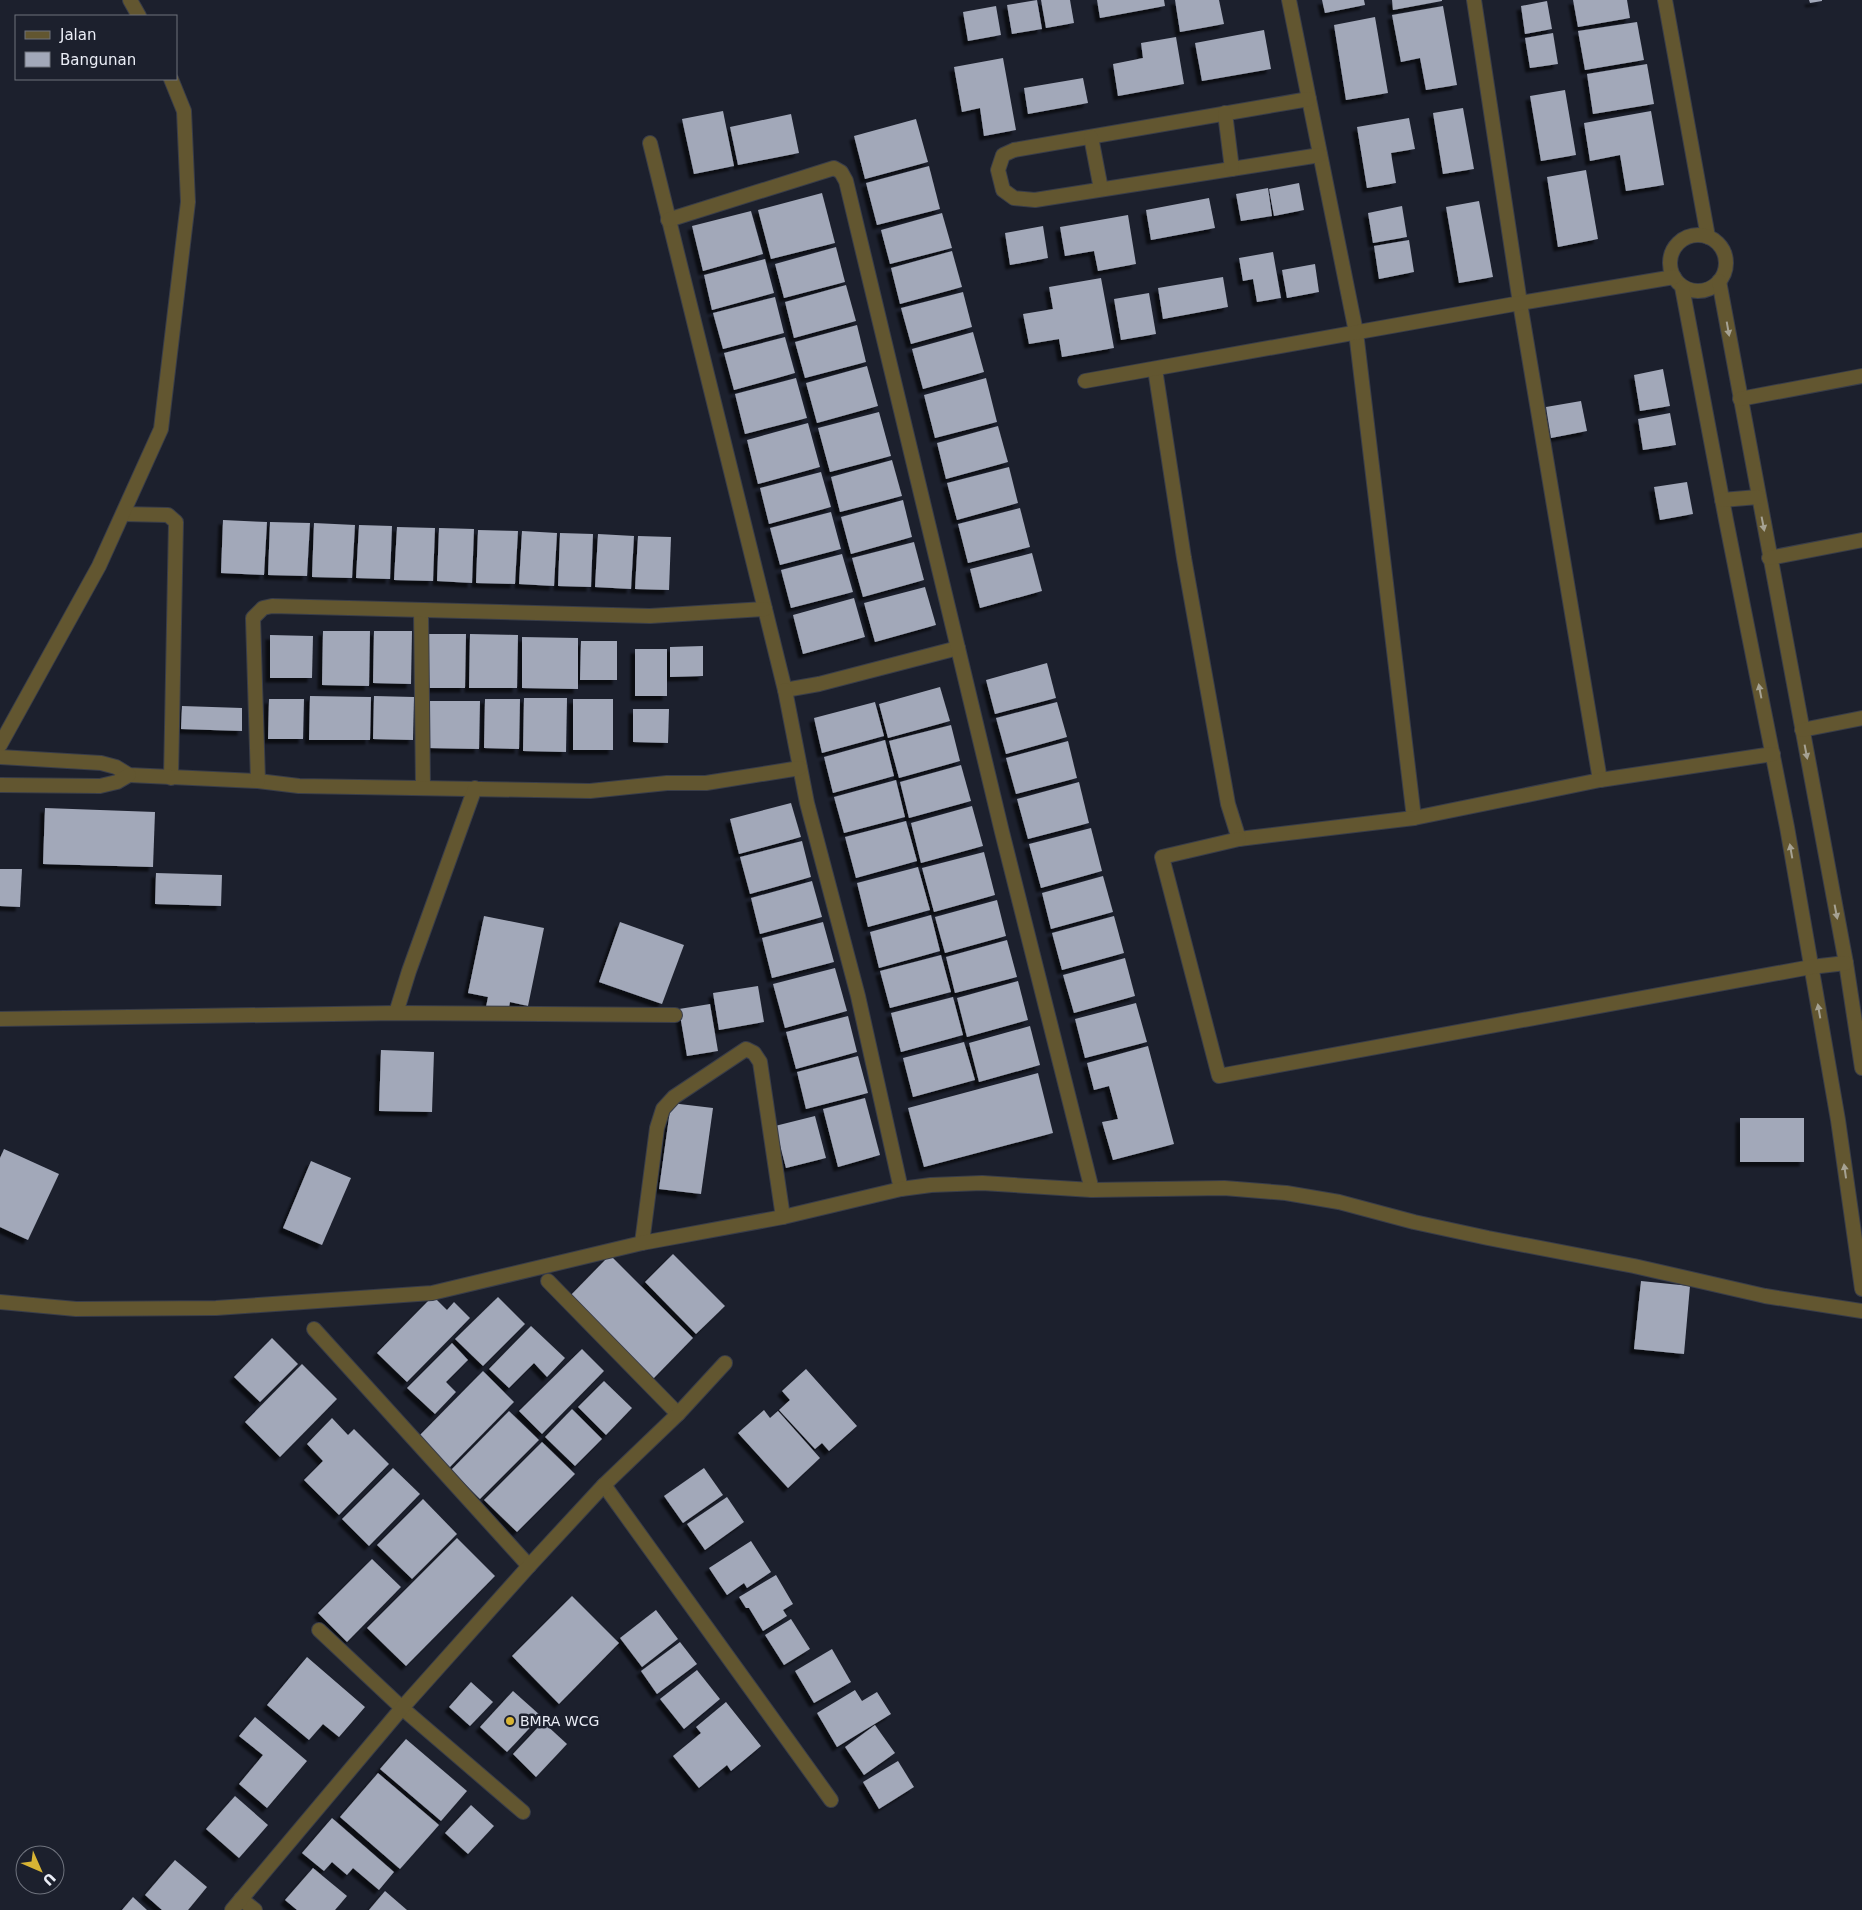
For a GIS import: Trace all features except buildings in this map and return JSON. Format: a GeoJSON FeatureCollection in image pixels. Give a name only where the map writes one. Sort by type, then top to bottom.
{"type":"FeatureCollection","features":[{"type":"Feature","properties":{"kind":"street"},"geometry":{"type":"LineString","coordinates":[[130,0],[139,15]]}},
{"type":"Feature","properties":{"kind":"street"},"geometry":{"type":"LineString","coordinates":[[1289,0],[1356,332],[1414,818]]}},
{"type":"Feature","properties":{"kind":"street"},"geometry":{"type":"LineString","coordinates":[[1474,0],[1520,303],[1600,780]]}},
{"type":"Feature","properties":{"kind":"street"},"geometry":{"type":"LineString","coordinates":[[1665,0],[1708,237]]}},
{"type":"Feature","properties":{"kind":"street"},"geometry":{"type":"LineString","coordinates":[[0,745],[99,566],[161,429],[188,202],[184,111],[171,80]]}},
{"type":"Feature","properties":{"kind":"street"},"geometry":{"type":"LineString","coordinates":[[1309,99],[1014,150],[1003,155],[998,170],[1004,190],[1014,198],[1035,200],[1320,155]]}},
{"type":"Feature","properties":{"kind":"street"},"geometry":{"type":"LineString","coordinates":[[1224,114],[1232,169]]}},
{"type":"Feature","properties":{"kind":"street"},"geometry":{"type":"LineString","coordinates":[[1091,136],[1102,189]]}},
{"type":"Feature","properties":{"kind":"street"},"geometry":{"type":"LineString","coordinates":[[650,143],[785,690],[807,803],[858,996],[901,1189]]}},
{"type":"Feature","properties":{"kind":"street"},"geometry":{"type":"LineString","coordinates":[[668,220],[834,168],[841,172],[846,181],[1004,841],[1092,1190]]}},
{"type":"Feature","properties":{"kind":"street"},"geometry":{"type":"LineString","coordinates":[[1085,381],[1520,303],[1678,282],[1692,291],[1702,291],[1711,288],[1724,274],[1725,256],[1719,244],[1708,237],[1692,236],[1683,239],[1677,245],[1670,260],[1678,282],[1787,827],[1838,1120],[1856,1204],[1862,1289]]}},
{"type":"Feature","properties":{"kind":"street"},"geometry":{"type":"LineString","coordinates":[[1719,281],[1846,963],[1862,1068]]}},
{"type":"Feature","properties":{"kind":"street"},"geometry":{"type":"LineString","coordinates":[[1155,369],[1184,558],[1226,795],[1239,839]]}},
{"type":"Feature","properties":{"kind":"street"},"geometry":{"type":"LineString","coordinates":[[1740,399],[1862,376]]}},
{"type":"Feature","properties":{"kind":"street"},"geometry":{"type":"LineString","coordinates":[[1722,500],[1758,497]]}},
{"type":"Feature","properties":{"kind":"street"},"geometry":{"type":"LineString","coordinates":[[123,514],[168,516],[176,522],[171,778]]}},
{"type":"Feature","properties":{"kind":"street"},"geometry":{"type":"LineString","coordinates":[[1770,558],[1862,540]]}},
{"type":"Feature","properties":{"kind":"street"},"geometry":{"type":"LineString","coordinates":[[258,781],[253,618],[263,608],[272,606],[650,616],[765,609]]}},
{"type":"Feature","properties":{"kind":"street"},"geometry":{"type":"LineString","coordinates":[[420,610],[423,788]]}},
{"type":"Feature","properties":{"kind":"street"},"geometry":{"type":"LineString","coordinates":[[785,690],[819,684],[958,648]]}},
{"type":"Feature","properties":{"kind":"street"},"geometry":{"type":"LineString","coordinates":[[1802,730],[1862,718]]}},
{"type":"Feature","properties":{"kind":"street"},"geometry":{"type":"LineString","coordinates":[[1773,754],[1600,780],[1414,818],[1239,839],[1162,857],[1219,1076],[1811,967],[1846,963]]}},
{"type":"Feature","properties":{"kind":"street"},"geometry":{"type":"LineString","coordinates":[[0,757],[101,763],[116,767],[129,776]]}},
{"type":"Feature","properties":{"kind":"street"},"geometry":{"type":"LineString","coordinates":[[0,785],[100,786],[129,776],[258,781],[299,786],[590,791],[667,783],[706,783],[800,768]]}},
{"type":"Feature","properties":{"kind":"street"},"geometry":{"type":"LineString","coordinates":[[396,1013],[475,788]]}},
{"type":"Feature","properties":{"kind":"street"},"geometry":{"type":"LineString","coordinates":[[0,1020],[396,1013],[675,1014]]}},
{"type":"Feature","properties":{"kind":"street"},"geometry":{"type":"LineString","coordinates":[[642,1242],[657,1128],[663,1109],[674,1096],[746,1049],[754,1053],[760,1062],[783,1217]]}},
{"type":"Feature","properties":{"kind":"street"},"geometry":{"type":"LineString","coordinates":[[0,1302],[76,1308],[216,1308],[432,1293],[642,1242],[783,1217],[901,1189],[931,1185],[982,1183],[1092,1190],[1224,1188],[1286,1193],[1339,1202],[1414,1222],[1624,1264],[1765,1296],[1862,1311]]}},
{"type":"Feature","properties":{"kind":"street"},"geometry":{"type":"LineString","coordinates":[[548,1281],[678,1414]]}},
{"type":"Feature","properties":{"kind":"street"},"geometry":{"type":"LineString","coordinates":[[314,1329],[529,1566]]}},
{"type":"Feature","properties":{"kind":"street"},"geometry":{"type":"LineString","coordinates":[[232,1910],[402,1708],[529,1566],[604,1486],[678,1414],[725,1363]]}},
{"type":"Feature","properties":{"kind":"street"},"geometry":{"type":"LineString","coordinates":[[604,1486],[831,1800]]}},
{"type":"Feature","properties":{"kind":"street"},"geometry":{"type":"LineString","coordinates":[[319,1630],[402,1708],[523,1812]]}},
{"type":"Feature","properties":{"kind":"street"},"geometry":{"type":"LineString","coordinates":[[241,1899],[255,1910]]}},
{"type":"Feature","properties":{"kind":"place","name":"BMRA WCG"},"geometry":{"type":"Point","coordinates":[510,1721]}}]}
